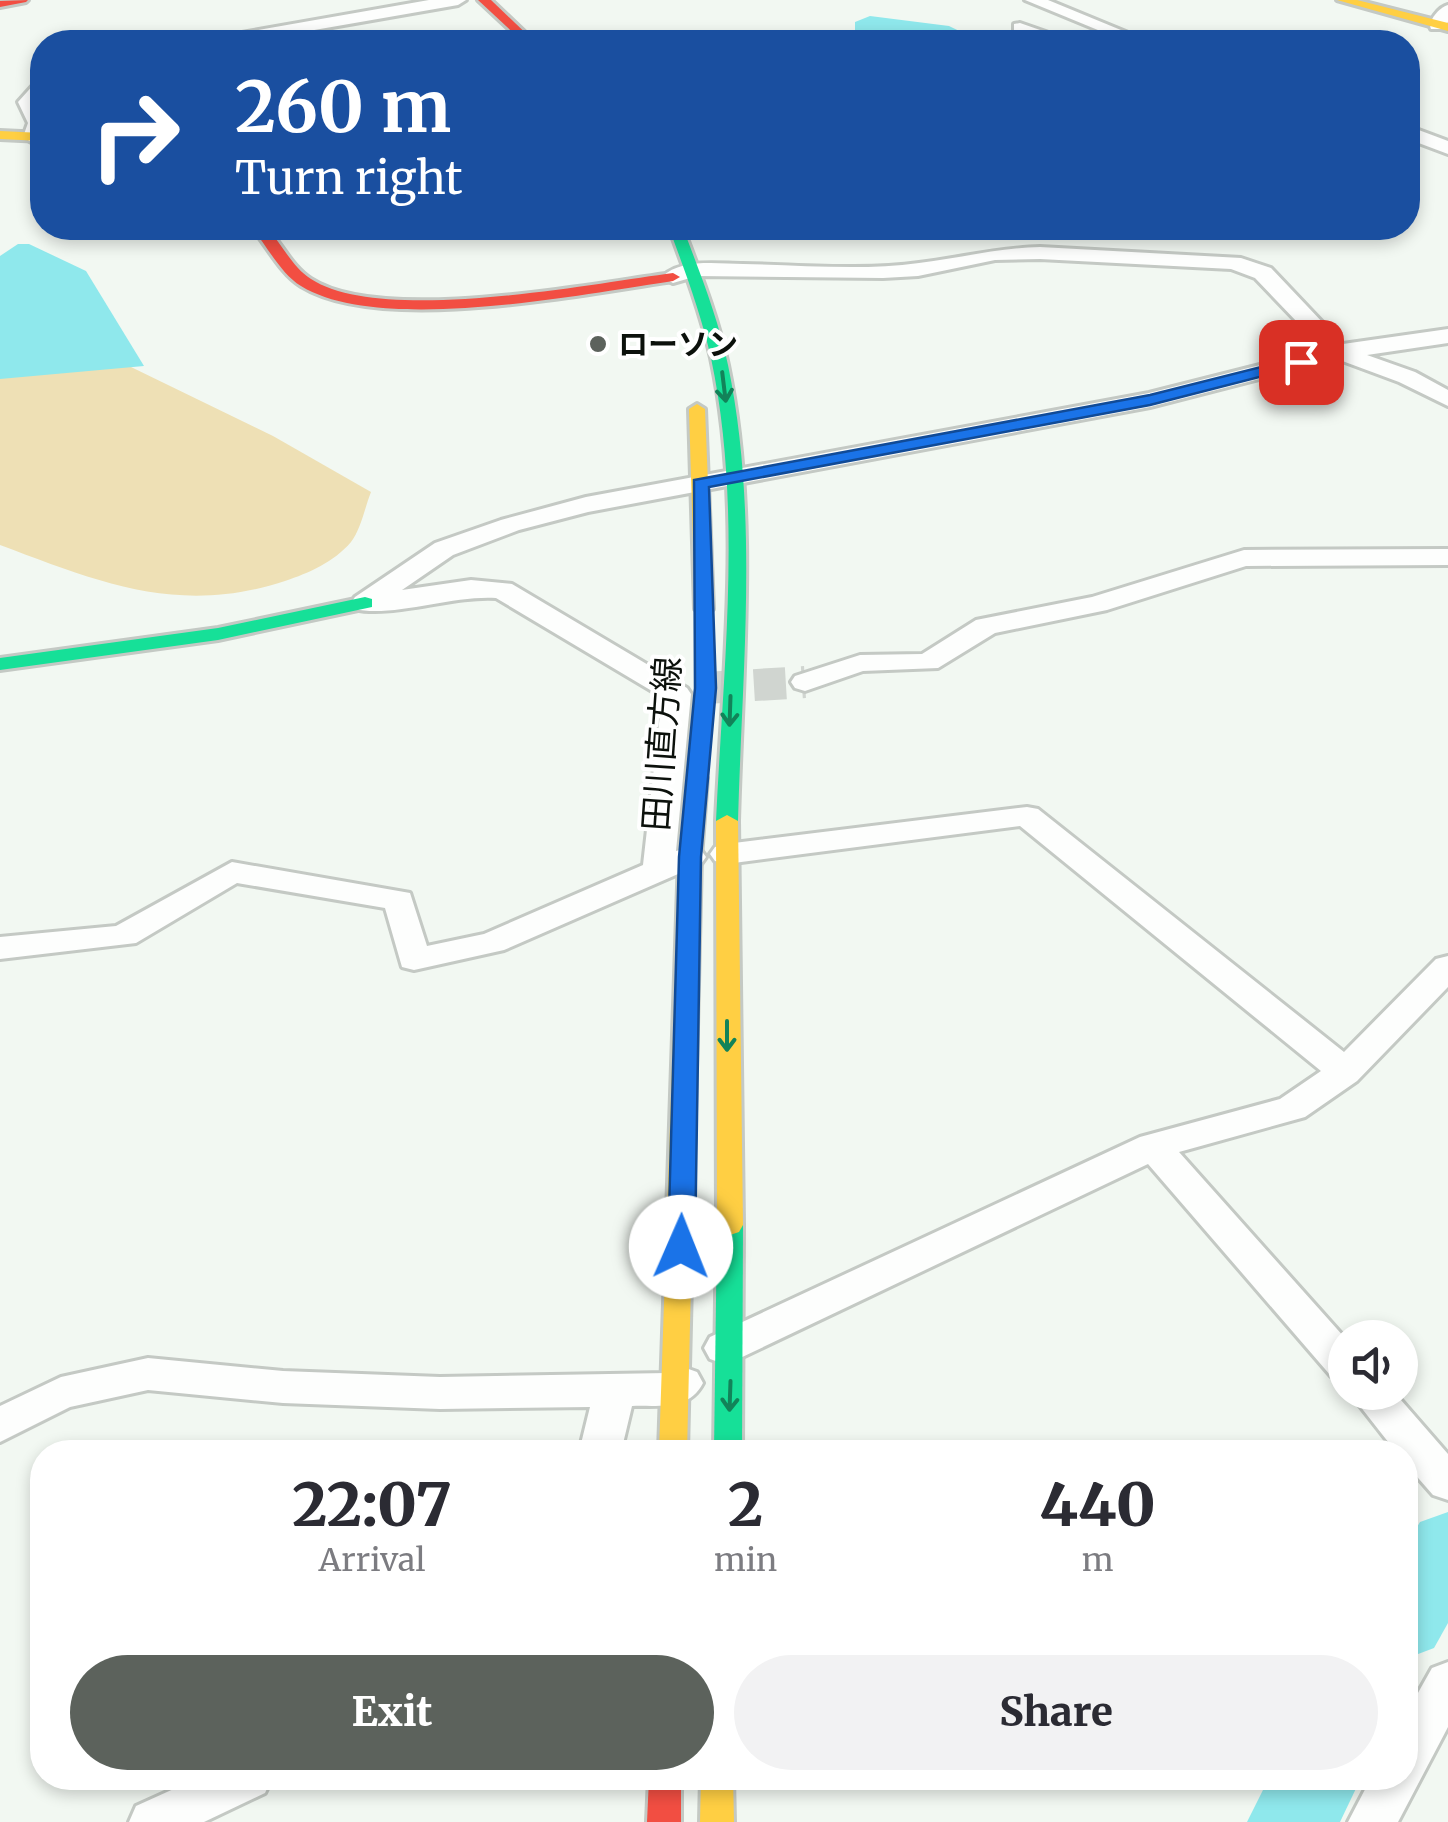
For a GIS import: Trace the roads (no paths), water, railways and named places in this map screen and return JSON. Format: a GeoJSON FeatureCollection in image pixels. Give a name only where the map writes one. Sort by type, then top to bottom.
{"type":"FeatureCollection","features":[{"type":"Feature","properties":{"kind":"main road"},"geometry":{"type":"LineString","coordinates":[[0,4],[22,0]]}},
{"type":"Feature","properties":{"kind":"main road"},"geometry":{"type":"LineString","coordinates":[[484,0],[517,30]]}},
{"type":"Feature","properties":{"kind":"main road"},"geometry":{"type":"LineString","coordinates":[[512,0],[543,30]]}},
{"type":"Feature","properties":{"kind":"main road"},"geometry":{"type":"LineString","coordinates":[[1343,0],[1444,20]]}},
{"type":"Feature","properties":{"kind":"main road"},"geometry":{"type":"LineString","coordinates":[[0,135],[30,137]]}},
{"type":"Feature","properties":{"kind":"main road"},"geometry":{"type":"LineString","coordinates":[[0,162],[30,142]]}},
{"type":"Feature","properties":{"kind":"main road"},"geometry":{"type":"LineString","coordinates":[[273,240],[281,259],[297,278],[343,296],[382,302],[496,296],[685,274]]}},
{"type":"Feature","properties":{"kind":"main road","name":"田川直方線"},"geometry":{"type":"LineString","coordinates":[[659,240],[685,274],[682,316]]}},
{"type":"Feature","properties":{"kind":"main road","name":"田川直方線"},"geometry":{"type":"LineString","coordinates":[[678,240],[685,274],[721,364],[738,514],[726,854],[732,1342],[728,1440]]}},
{"type":"Feature","properties":{"kind":"main road","name":"田川直方線"},"geometry":{"type":"LineString","coordinates":[[696,392],[704,632]]}},
{"type":"Feature","properties":{"kind":"main road"},"geometry":{"type":"LineString","coordinates":[[0,664],[218,634],[365,603]]}},
{"type":"Feature","properties":{"kind":"main road","name":"田川直方線"},"geometry":{"type":"LineString","coordinates":[[673,1440],[690,857],[698,763]]}},
{"type":"Feature","properties":{"kind":"main road"},"geometry":{"type":"LineString","coordinates":[[664,1822],[665,1790]]}},
{"type":"Feature","properties":{"kind":"main road"},"geometry":{"type":"LineString","coordinates":[[717,1790],[717,1822]]}},
{"type":"Feature","properties":{"kind":"street"},"geometry":{"type":"LineString","coordinates":[[288,30],[458,0]]}},
{"type":"Feature","properties":{"kind":"street"},"geometry":{"type":"LineString","coordinates":[[1033,0],[1102,30]]}},
{"type":"Feature","properties":{"kind":"street"},"geometry":{"type":"LineString","coordinates":[[1020,28],[1025,30]]}},
{"type":"Feature","properties":{"kind":"street"},"geometry":{"type":"LineString","coordinates":[[0,98],[30,91]]}},
{"type":"Feature","properties":{"kind":"street"},"geometry":{"type":"LineString","coordinates":[[1420,137],[1448,148]]}},
{"type":"Feature","properties":{"kind":"street"},"geometry":{"type":"LineString","coordinates":[[685,274],[918,270],[995,254],[1202,259],[1263,273],[1338,352],[1407,377],[1448,399]]}},
{"type":"Feature","properties":{"kind":"street"},"geometry":{"type":"LineString","coordinates":[[365,603],[444,550],[510,525],[700,483],[1150,400],[1338,352],[1448,336]]}},
{"type":"Feature","properties":{"kind":"street"},"geometry":{"type":"LineString","coordinates":[[805,682],[860,662],[928,662],[986,626],[1097,604],[1244,558],[1448,557]]}},
{"type":"Feature","properties":{"kind":"street"},"geometry":{"type":"LineString","coordinates":[[365,603],[471,588],[502,590],[691,691],[658,868]]}},
{"type":"Feature","properties":{"kind":"street"},"geometry":{"type":"LineString","coordinates":[[726,854],[1027,816],[1345,1072]]}},
{"type":"Feature","properties":{"kind":"street"},"geometry":{"type":"LineString","coordinates":[[0,948],[124,936],[232,872],[399,900],[414,959],[492,944],[690,857]]}},
{"type":"Feature","properties":{"kind":"street"},"geometry":{"type":"LineString","coordinates":[[0,1425],[61,1393],[148,1374],[283,1387],[440,1393],[674,1389],[732,1342],[1153,1146],[1292,1108],[1345,1072],[1448,967]]}},
{"type":"Feature","properties":{"kind":"street"},"geometry":{"type":"LineString","coordinates":[[1153,1146],[1328,1347]]}},
{"type":"Feature","properties":{"kind":"street"},"geometry":{"type":"LineString","coordinates":[[603,1440],[615,1389]]}},
{"type":"Feature","properties":{"kind":"street"},"geometry":{"type":"LineString","coordinates":[[1385,1410],[1411,1440]]}},
{"type":"Feature","properties":{"kind":"street"},"geometry":{"type":"LineString","coordinates":[[1418,1448],[1448,1483]]}},
{"type":"Feature","properties":{"kind":"street"},"geometry":{"type":"LineString","coordinates":[[1418,1738],[1448,1682]]}},
{"type":"Feature","properties":{"kind":"street"},"geometry":{"type":"LineString","coordinates":[[153,1822],[222,1790]]}},
{"type":"Feature","properties":{"kind":"street"},"geometry":{"type":"LineString","coordinates":[[1372,1822],[1389,1790]]}},
{"type":"Feature","properties":{"kind":"water"},"geometry":{"type":"Polygon","coordinates":[[[870,16],[957,30],[855,30],[855,22],[870,16]]]}},
{"type":"Feature","properties":{"kind":"water"},"geometry":{"type":"Polygon","coordinates":[[[18,244],[29,244],[86,271],[144,366],[0,379],[0,256],[18,244]]]}},
{"type":"Feature","properties":{"kind":"waterway"},"geometry":{"type":"LineString","coordinates":[[1418,1600],[1448,1546]]}},
{"type":"Feature","properties":{"kind":"waterway"},"geometry":{"type":"LineString","coordinates":[[1292,1822],[1310,1790]]}},
{"type":"Feature","properties":{"kind":"tunnel"},"geometry":{"type":"LineString","coordinates":[[706,688],[805,682]]}},
{"type":"Feature","properties":{"kind":"place","name":"ローソン"},"geometry":{"type":"Point","coordinates":[598,344]}}]}
